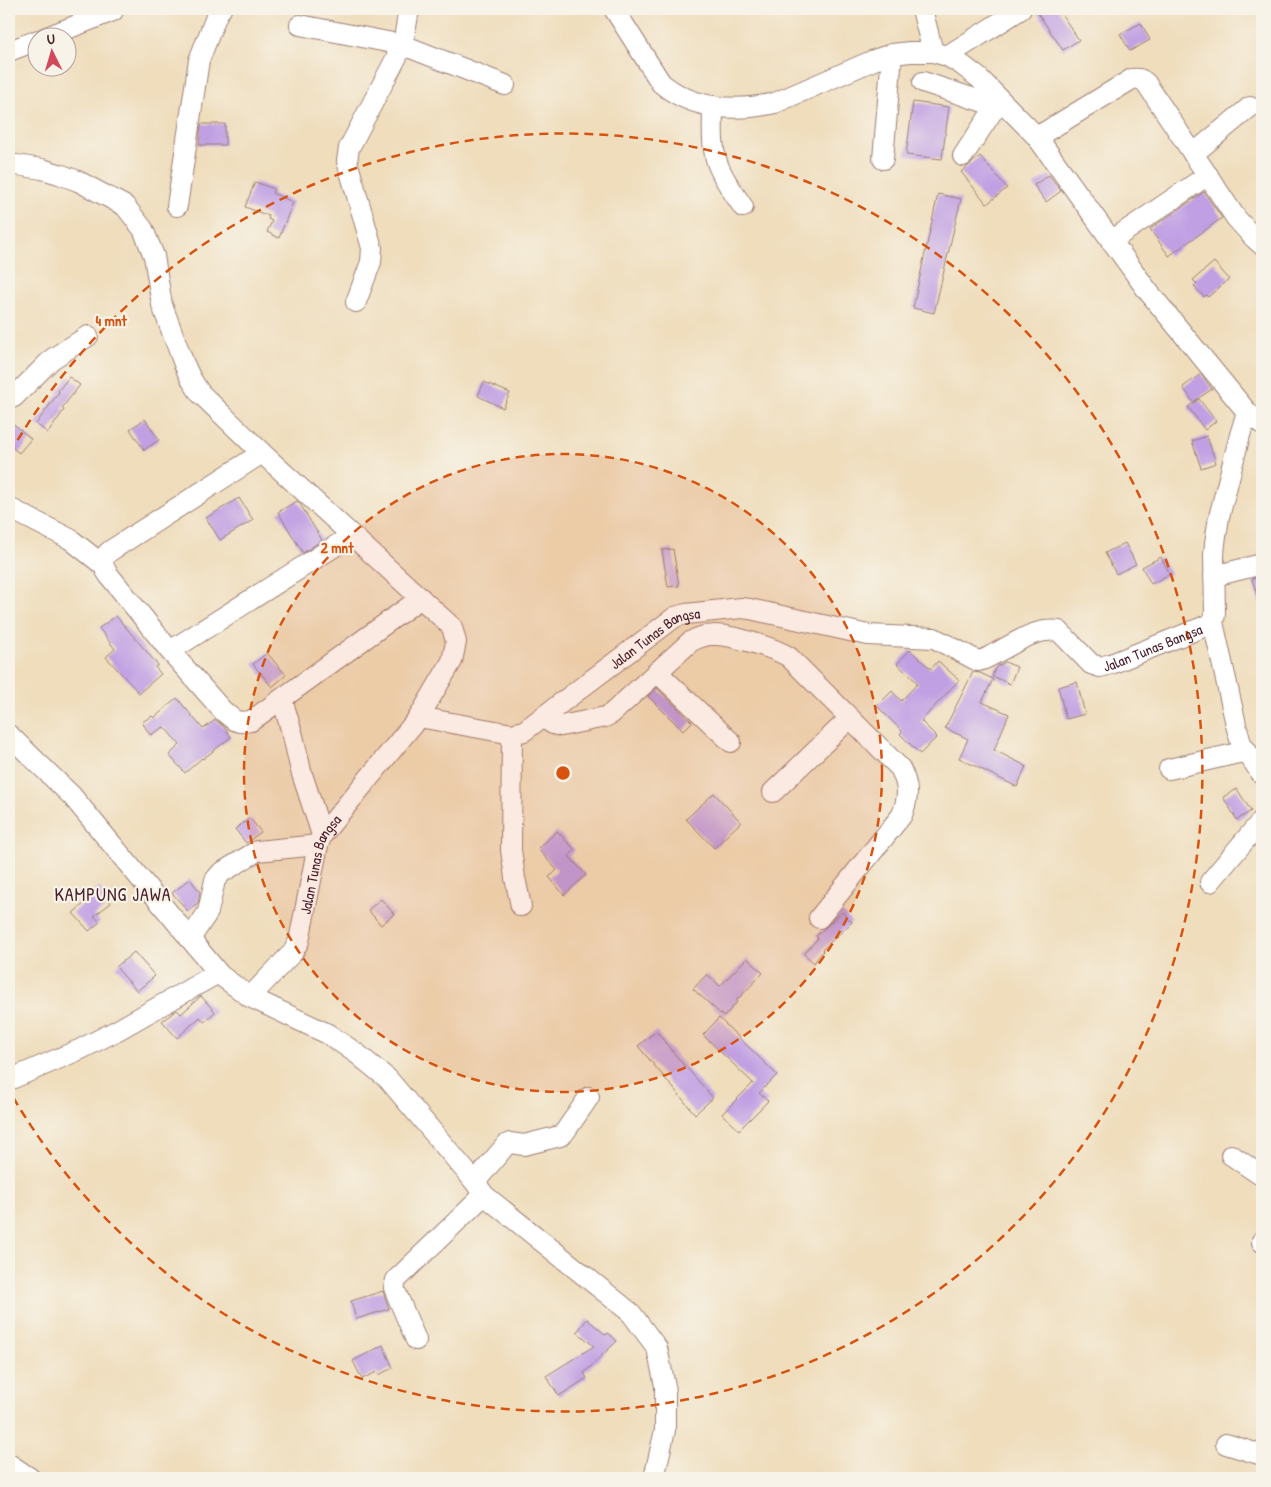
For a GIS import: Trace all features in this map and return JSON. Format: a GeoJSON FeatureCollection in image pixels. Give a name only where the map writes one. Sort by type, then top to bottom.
{"type":"FeatureCollection","features":[{"type":"Feature","properties":{"kind":"street"},"geometry":{"type":"LineString","coordinates":[[177,206],[199,60],[218,12],[221,9]]}},
{"type":"Feature","properties":{"kind":"street"},"geometry":{"type":"LineString","coordinates":[[356,302],[371,262],[372,248],[347,155],[403,45],[409,9]]}},
{"type":"Feature","properties":{"kind":"street"},"geometry":{"type":"LineString","coordinates":[[614,9],[661,83],[685,99],[726,108],[759,106],[775,103],[892,54],[910,52],[940,54],[962,65],[978,78],[998,103],[1037,137],[1147,290],[1255,418],[1240,435],[1219,517],[1214,555],[1216,615],[1213,622],[1241,742],[1262,775]]}},
{"type":"Feature","properties":{"kind":"street"},"geometry":{"type":"LineString","coordinates":[[922,9],[940,54]]}},
{"type":"Feature","properties":{"kind":"street"},"geometry":{"type":"LineString","coordinates":[[940,54],[1021,9]]}},
{"type":"Feature","properties":{"kind":"street"},"geometry":{"type":"LineString","coordinates":[[70,28],[113,11]]}},
{"type":"Feature","properties":{"kind":"street"},"geometry":{"type":"LineString","coordinates":[[300,25],[403,45],[505,85]]}},
{"type":"Feature","properties":{"kind":"street"},"geometry":{"type":"LineString","coordinates":[[9,51],[28,44]]}},
{"type":"Feature","properties":{"kind":"street"},"geometry":{"type":"LineString","coordinates":[[883,159],[892,54]]}},
{"type":"Feature","properties":{"kind":"street"},"geometry":{"type":"LineString","coordinates":[[1037,137],[1125,83],[1138,78],[1146,83],[1236,218],[1262,245]]}},
{"type":"Feature","properties":{"kind":"street"},"geometry":{"type":"LineString","coordinates":[[923,82],[998,103]]}},
{"type":"Feature","properties":{"kind":"street"},"geometry":{"type":"LineString","coordinates":[[963,156],[998,103]]}},
{"type":"Feature","properties":{"kind":"street"},"geometry":{"type":"LineString","coordinates":[[713,106],[713,143],[716,160],[721,173],[743,207]]}},
{"type":"Feature","properties":{"kind":"street"},"geometry":{"type":"LineString","coordinates":[[1193,154],[1250,107]]}},
{"type":"Feature","properties":{"kind":"street","name":"Jalan Tunas Bangsa"},"geometry":{"type":"LineString","coordinates":[[9,165],[33,167],[59,174],[78,181],[125,206],[143,229],[154,256],[162,305],[190,379],[200,393],[262,453],[452,627],[456,642],[452,661],[419,717],[320,840],[299,941],[293,952],[250,997]]}},
{"type":"Feature","properties":{"kind":"street"},"geometry":{"type":"LineString","coordinates":[[1111,241],[1208,175]]}},
{"type":"Feature","properties":{"kind":"street"},"geometry":{"type":"LineString","coordinates":[[9,399],[14,397],[52,359],[88,336]]}},
{"type":"Feature","properties":{"kind":"street"},"geometry":{"type":"LineString","coordinates":[[262,453],[110,551],[103,558],[103,564],[108,574],[170,651],[223,711],[234,720],[240,722],[251,721],[421,598]]}},
{"type":"Feature","properties":{"kind":"street"},"geometry":{"type":"LineString","coordinates":[[9,508],[70,540],[103,564]]}},
{"type":"Feature","properties":{"kind":"street"},"geometry":{"type":"LineString","coordinates":[[170,651],[352,536]]}},
{"type":"Feature","properties":{"kind":"street"},"geometry":{"type":"LineString","coordinates":[[1214,576],[1262,564]]}},
{"type":"Feature","properties":{"kind":"street","name":"Jalan Tunas Bangsa"},"geometry":{"type":"LineString","coordinates":[[512,734],[524,732],[669,620],[686,614],[741,608],[868,635],[934,638],[978,661],[1031,634],[1059,631],[1092,664],[1100,667],[1213,622]]}},
{"type":"Feature","properties":{"kind":"street"},"geometry":{"type":"LineString","coordinates":[[543,718],[561,726],[605,717],[611,714],[690,642],[710,635],[719,635],[771,648],[789,657],[900,768],[906,782],[907,800],[902,815],[819,918]]}},
{"type":"Feature","properties":{"kind":"street"},"geometry":{"type":"LineString","coordinates":[[658,672],[731,742]]}},
{"type":"Feature","properties":{"kind":"street"},"geometry":{"type":"LineString","coordinates":[[190,939],[208,912],[214,880],[221,873],[257,851],[320,840],[282,699]]}},
{"type":"Feature","properties":{"kind":"street"},"geometry":{"type":"LineString","coordinates":[[419,717],[512,734],[511,850],[521,906]]}},
{"type":"Feature","properties":{"kind":"street"},"geometry":{"type":"LineString","coordinates":[[773,792],[850,718]]}},
{"type":"Feature","properties":{"kind":"street"},"geometry":{"type":"LineString","coordinates":[[9,735],[72,796],[218,973],[250,997],[328,1034],[356,1053],[388,1079],[479,1189],[631,1313],[657,1348],[665,1386],[665,1430],[654,1478]]}},
{"type":"Feature","properties":{"kind":"street"},"geometry":{"type":"LineString","coordinates":[[1169,770],[1247,751]]}},
{"type":"Feature","properties":{"kind":"street"},"geometry":{"type":"LineString","coordinates":[[1210,882],[1262,820]]}},
{"type":"Feature","properties":{"kind":"street"},"geometry":{"type":"LineString","coordinates":[[9,1080],[116,1031],[218,973]]}},
{"type":"Feature","properties":{"kind":"street"},"geometry":{"type":"LineString","coordinates":[[416,1340],[394,1288],[396,1280],[479,1189],[506,1145],[510,1143],[524,1145],[564,1134],[589,1097]]}},
{"type":"Feature","properties":{"kind":"street"},"geometry":{"type":"LineString","coordinates":[[1231,1155],[1262,1176]]}},
{"type":"Feature","properties":{"kind":"street"},"geometry":{"type":"LineString","coordinates":[[1226,1444],[1262,1455]]}},
{"type":"Feature","properties":{"kind":"street"},"geometry":{"type":"LineString","coordinates":[[9,1464],[30,1478]]}},
{"type":"Feature","properties":{"kind":"building"},"geometry":{"type":"Polygon","coordinates":[[[1035,9],[1058,9],[1079,40],[1063,50],[1035,9]]]}},
{"type":"Feature","properties":{"kind":"building"},"geometry":{"type":"Polygon","coordinates":[[[1141,23],[1150,40],[1130,51],[1120,34],[1141,23]]]}},
{"type":"Feature","properties":{"kind":"building"},"geometry":{"type":"Polygon","coordinates":[[[913,102],[949,107],[942,159],[906,155],[913,102]]]}},
{"type":"Feature","properties":{"kind":"building"},"geometry":{"type":"Polygon","coordinates":[[[201,124],[225,124],[225,145],[199,145],[201,124]]]}},
{"type":"Feature","properties":{"kind":"building"},"geometry":{"type":"Polygon","coordinates":[[[980,156],[1007,188],[987,204],[961,172],[980,156]]]}},
{"type":"Feature","properties":{"kind":"building"},"geometry":{"type":"Polygon","coordinates":[[[1049,175],[1061,191],[1046,202],[1034,185],[1049,175]]]}},
{"type":"Feature","properties":{"kind":"building"},"geometry":{"type":"Polygon","coordinates":[[[255,182],[274,189],[272,193],[293,202],[279,238],[267,232],[272,221],[268,219],[269,216],[245,207],[255,182]]]}},
{"type":"Feature","properties":{"kind":"building"},"geometry":{"type":"Polygon","coordinates":[[[1204,192],[1222,218],[1169,256],[1150,229],[1204,192]]]}},
{"type":"Feature","properties":{"kind":"building"},"geometry":{"type":"Polygon","coordinates":[[[938,194],[961,199],[934,313],[913,308],[938,194]]]}},
{"type":"Feature","properties":{"kind":"building"},"geometry":{"type":"Polygon","coordinates":[[[1214,262],[1229,279],[1208,297],[1206,295],[1204,297],[1194,286],[1197,284],[1193,280],[1214,262]]]}},
{"type":"Feature","properties":{"kind":"building"},"geometry":{"type":"Polygon","coordinates":[[[1201,374],[1212,389],[1193,402],[1183,387],[1201,374]]]}},
{"type":"Feature","properties":{"kind":"building"},"geometry":{"type":"Polygon","coordinates":[[[69,377],[80,385],[62,408],[64,410],[48,433],[36,424],[69,377]]]}},
{"type":"Feature","properties":{"kind":"building"},"geometry":{"type":"Polygon","coordinates":[[[484,382],[510,393],[503,408],[478,396],[484,382]]]}},
{"type":"Feature","properties":{"kind":"building"},"geometry":{"type":"Polygon","coordinates":[[[1199,399],[1216,421],[1205,430],[1188,407],[1199,399]]]}},
{"type":"Feature","properties":{"kind":"building"},"geometry":{"type":"Polygon","coordinates":[[[145,419],[159,440],[144,450],[130,429],[145,419]]]}},
{"type":"Feature","properties":{"kind":"building"},"geometry":{"type":"Polygon","coordinates":[[[9,420],[31,439],[19,453],[9,445],[9,420]]]}},
{"type":"Feature","properties":{"kind":"building"},"geometry":{"type":"Polygon","coordinates":[[[1207,436],[1216,463],[1201,468],[1192,441],[1207,436]]]}},
{"type":"Feature","properties":{"kind":"building"},"geometry":{"type":"Polygon","coordinates":[[[239,498],[253,520],[220,540],[206,518],[239,498]]]}},
{"type":"Feature","properties":{"kind":"building"},"geometry":{"type":"Polygon","coordinates":[[[297,501],[322,540],[303,553],[278,512],[297,501]]]}},
{"type":"Feature","properties":{"kind":"building"},"geometry":{"type":"Polygon","coordinates":[[[1125,543],[1136,564],[1116,574],[1105,553],[1125,543]]]}},
{"type":"Feature","properties":{"kind":"building"},"geometry":{"type":"Polygon","coordinates":[[[673,549],[679,586],[668,587],[662,550],[673,549]]]}},
{"type":"Feature","properties":{"kind":"building"},"geometry":{"type":"Polygon","coordinates":[[[1161,557],[1170,574],[1151,584],[1142,567],[1161,557]]]}},
{"type":"Feature","properties":{"kind":"building"},"geometry":{"type":"Polygon","coordinates":[[[1262,576],[1262,604],[1260,605],[1252,579],[1262,576]]]}},
{"type":"Feature","properties":{"kind":"building"},"geometry":{"type":"Polygon","coordinates":[[[116,616],[158,665],[155,667],[161,674],[139,693],[106,657],[115,649],[99,628],[116,616]]]}},
{"type":"Feature","properties":{"kind":"building"},"geometry":{"type":"Polygon","coordinates":[[[910,650],[931,669],[938,661],[959,680],[921,721],[937,737],[920,754],[900,734],[902,731],[877,706],[892,691],[901,701],[918,683],[897,664],[910,650]]]}},
{"type":"Feature","properties":{"kind":"building"},"geometry":{"type":"Polygon","coordinates":[[[267,653],[286,675],[272,687],[253,664],[267,653]]]}},
{"type":"Feature","properties":{"kind":"building"},"geometry":{"type":"Polygon","coordinates":[[[1005,662],[1017,667],[1010,684],[992,676],[996,667],[1005,662]]]}},
{"type":"Feature","properties":{"kind":"building"},"geometry":{"type":"Polygon","coordinates":[[[973,672],[993,679],[982,702],[1009,714],[994,750],[1026,766],[1017,787],[959,758],[968,739],[945,728],[973,672]]]}},
{"type":"Feature","properties":{"kind":"building"},"geometry":{"type":"Polygon","coordinates":[[[1077,682],[1085,714],[1066,719],[1058,687],[1077,682]]]}},
{"type":"Feature","properties":{"kind":"building"},"geometry":{"type":"Polygon","coordinates":[[[657,688],[692,722],[683,731],[648,696],[657,688]]]}},
{"type":"Feature","properties":{"kind":"building"},"geometry":{"type":"Polygon","coordinates":[[[177,698],[203,729],[215,720],[224,727],[231,737],[185,773],[169,755],[180,745],[164,727],[150,735],[142,722],[152,716],[154,718],[177,698]]]}},
{"type":"Feature","properties":{"kind":"building"},"geometry":{"type":"Polygon","coordinates":[[[1237,789],[1251,811],[1237,820],[1223,797],[1237,789]]]}},
{"type":"Feature","properties":{"kind":"building"},"geometry":{"type":"Polygon","coordinates":[[[714,793],[741,822],[714,848],[686,819],[714,793]]]}},
{"type":"Feature","properties":{"kind":"building"},"geometry":{"type":"Polygon","coordinates":[[[250,818],[261,832],[246,843],[235,829],[250,818]]]}},
{"type":"Feature","properties":{"kind":"building"},"geometry":{"type":"Polygon","coordinates":[[[557,831],[575,850],[569,856],[586,875],[564,895],[549,877],[557,870],[538,849],[557,831]]]}},
{"type":"Feature","properties":{"kind":"building"},"geometry":{"type":"Polygon","coordinates":[[[190,879],[200,892],[198,903],[188,911],[172,893],[190,879]]]}},
{"type":"Feature","properties":{"kind":"building"},"geometry":{"type":"Polygon","coordinates":[[[99,888],[111,903],[94,916],[100,922],[89,931],[73,913],[86,902],[84,900],[99,888]]]}},
{"type":"Feature","properties":{"kind":"building"},"geometry":{"type":"Polygon","coordinates":[[[381,899],[394,914],[381,925],[368,910],[381,899]]]}},
{"type":"Feature","properties":{"kind":"building"},"geometry":{"type":"Polygon","coordinates":[[[842,912],[852,922],[822,950],[814,963],[804,954],[818,938],[816,936],[842,912]]]}},
{"type":"Feature","properties":{"kind":"building"},"geometry":{"type":"Polygon","coordinates":[[[134,952],[155,976],[137,991],[116,967],[134,952]]]}},
{"type":"Feature","properties":{"kind":"building"},"geometry":{"type":"Polygon","coordinates":[[[747,958],[763,973],[736,1001],[724,1017],[693,989],[707,974],[720,986],[747,958]]]}},
{"type":"Feature","properties":{"kind":"building"},"geometry":{"type":"Polygon","coordinates":[[[201,996],[215,1012],[204,1022],[200,1017],[177,1038],[162,1021],[177,1010],[181,1014],[201,996]]]}},
{"type":"Feature","properties":{"kind":"building"},"geometry":{"type":"Polygon","coordinates":[[[719,1018],[777,1075],[759,1093],[768,1101],[739,1130],[722,1114],[753,1083],[703,1035],[719,1018]]]}},
{"type":"Feature","properties":{"kind":"building"},"geometry":{"type":"Polygon","coordinates":[[[656,1031],[713,1098],[695,1114],[638,1046],[656,1031]]]}},
{"type":"Feature","properties":{"kind":"building"},"geometry":{"type":"Polygon","coordinates":[[[383,1291],[389,1309],[356,1319],[351,1301],[383,1291]]]}},
{"type":"Feature","properties":{"kind":"building"},"geometry":{"type":"Polygon","coordinates":[[[587,1319],[606,1335],[608,1333],[617,1341],[584,1373],[587,1378],[559,1396],[546,1376],[594,1346],[577,1332],[587,1319]]]}},
{"type":"Feature","properties":{"kind":"building"},"geometry":{"type":"Polygon","coordinates":[[[383,1345],[393,1368],[378,1375],[377,1372],[362,1379],[353,1361],[383,1345]]]}},
{"type":"Feature","properties":{"kind":"district","name":"KAMPUNG JAWA"},"geometry":{"type":"Point","coordinates":[113,894]}}]}
